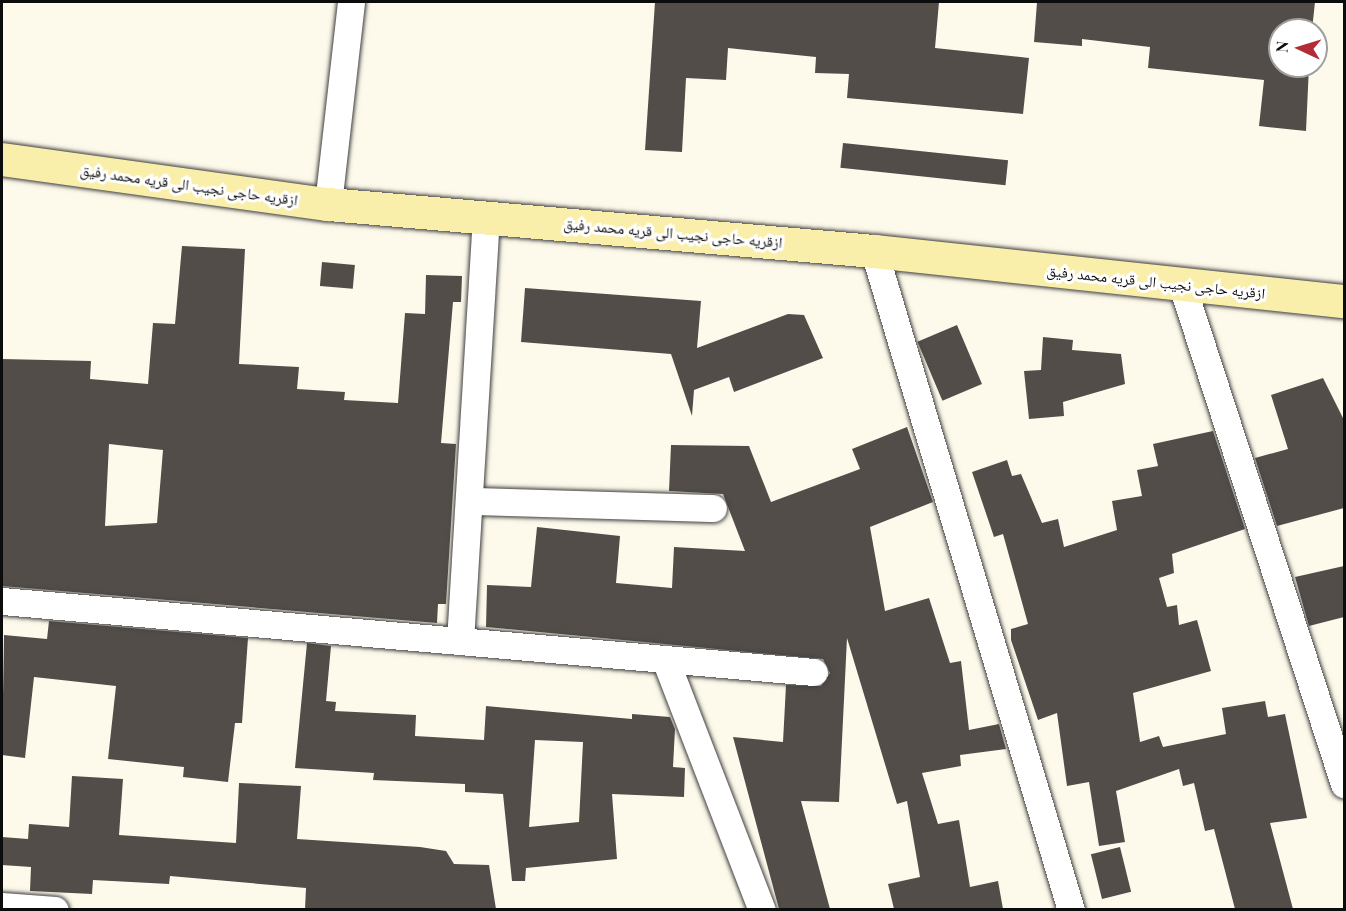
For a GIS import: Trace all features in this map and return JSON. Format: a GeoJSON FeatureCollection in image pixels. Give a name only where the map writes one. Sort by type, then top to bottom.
{"type":"FeatureCollection","features":[{"type":"Feature","properties":{"kind":"street"},"geometry":{"type":"LineString","coordinates":[[328,204],[351,2]]}},
{"type":"Feature","properties":{"kind":"street","name":"ازقریه حاجی نجیب الی قریه محمد رفیق"},"geometry":{"type":"LineString","coordinates":[[2,159],[328,204],[874,251],[1344,301]]}},
{"type":"Feature","properties":{"kind":"street"},"geometry":{"type":"LineString","coordinates":[[460,641],[472,501],[486,216]]}},
{"type":"Feature","properties":{"kind":"street"},"geometry":{"type":"LineString","coordinates":[[874,251],[1071,909]]}},
{"type":"Feature","properties":{"kind":"street"},"geometry":{"type":"LineString","coordinates":[[1182,285],[1344,784]]}},
{"type":"Feature","properties":{"kind":"street"},"geometry":{"type":"LineString","coordinates":[[472,501],[713,508]]}},
{"type":"Feature","properties":{"kind":"street"},"geometry":{"type":"LineString","coordinates":[[2,601],[814,672]]}},
{"type":"Feature","properties":{"kind":"street"},"geometry":{"type":"LineString","coordinates":[[664,658],[762,909]]}},
{"type":"Feature","properties":{"kind":"street"},"geometry":{"type":"LineString","coordinates":[[2,906],[55,909]]}},
{"type":"Feature","properties":{"kind":"building"},"geometry":{"type":"Polygon","coordinates":[[[655,2],[939,2],[935,48],[1029,58],[1023,114],[847,98],[849,74],[815,73],[816,57],[728,48],[726,80],[686,78],[682,152],[645,150],[655,2]]]}},
{"type":"Feature","properties":{"kind":"building"},"geometry":{"type":"Polygon","coordinates":[[[1037,2],[1315,2],[1313,18],[1268,18],[1268,78],[1308,78],[1306,131],[1259,126],[1264,80],[1148,68],[1150,47],[1082,39],[1082,46],[1034,42],[1037,2]]]}},
{"type":"Feature","properties":{"kind":"building"},"geometry":{"type":"Polygon","coordinates":[[[843,143],[1008,160],[1005,185],[840,168],[843,143]]]}},
{"type":"Feature","properties":{"kind":"building"},"geometry":{"type":"Polygon","coordinates":[[[182,246],[245,249],[239,364],[299,367],[297,389],[345,392],[344,400],[398,403],[405,313],[425,314],[426,275],[462,276],[461,302],[453,302],[441,443],[456,444],[446,604],[438,604],[437,623],[2,586],[2,359],[91,361],[90,379],[148,384],[153,323],[175,324],[182,246]],[[109,444],[105,526],[157,523],[163,450],[109,444]]]}},
{"type":"Feature","properties":{"kind":"building"},"geometry":{"type":"Polygon","coordinates":[[[322,262],[355,265],[353,289],[320,286],[322,262]]]}},
{"type":"Feature","properties":{"kind":"building"},"geometry":{"type":"Polygon","coordinates":[[[525,288],[701,301],[697,348],[788,314],[804,315],[823,358],[734,392],[729,377],[694,390],[692,416],[671,354],[521,342],[525,288]]]}},
{"type":"Feature","properties":{"kind":"building"},"geometry":{"type":"Polygon","coordinates":[[[957,325],[982,384],[942,401],[917,342],[957,325]]]}},
{"type":"Feature","properties":{"kind":"building"},"geometry":{"type":"Polygon","coordinates":[[[1043,337],[1073,340],[1072,350],[1121,354],[1125,384],[1063,402],[1064,416],[1029,419],[1024,371],[1041,370],[1043,337]]]}},
{"type":"Feature","properties":{"kind":"building"},"geometry":{"type":"Polygon","coordinates":[[[1323,378],[1344,420],[1344,508],[1277,526],[1255,458],[1288,449],[1271,395],[1323,378]]]}},
{"type":"Feature","properties":{"kind":"building"},"geometry":{"type":"Polygon","coordinates":[[[907,427],[933,502],[870,527],[885,611],[929,598],[950,663],[961,661],[969,730],[999,724],[1006,749],[960,755],[961,766],[922,773],[938,824],[959,820],[970,887],[998,881],[1003,909],[894,909],[888,884],[920,877],[907,801],[897,804],[847,638],[839,802],[801,801],[830,909],[779,909],[733,737],[783,742],[786,685],[821,686],[830,673],[823,659],[486,627],[487,585],[531,587],[537,527],[620,536],[616,583],[672,588],[674,547],[745,551],[723,494],[669,491],[671,445],[749,446],[771,502],[860,469],[852,449],[907,427]]]}},
{"type":"Feature","properties":{"kind":"building"},"geometry":{"type":"Polygon","coordinates":[[[1213,431],[1245,529],[1172,554],[1174,573],[1159,578],[1167,607],[1177,605],[1179,625],[1197,620],[1211,671],[1133,693],[1140,742],[1159,736],[1163,747],[1226,734],[1222,708],[1265,701],[1268,717],[1285,714],[1307,818],[1270,823],[1293,909],[1235,909],[1214,829],[1205,831],[1194,783],[1183,786],[1179,769],[1116,791],[1125,842],[1099,846],[1089,782],[1067,786],[1057,713],[1038,720],[1011,640],[1011,629],[1028,624],[1003,534],[994,537],[972,472],[1007,460],[1012,476],[1021,474],[1042,523],[1058,519],[1064,547],[1117,530],[1112,501],[1142,496],[1137,470],[1158,466],[1153,444],[1213,431]]]}},
{"type":"Feature","properties":{"kind":"building"},"geometry":{"type":"Polygon","coordinates":[[[1344,566],[1344,617],[1309,626],[1295,577],[1344,566]]]}},
{"type":"Feature","properties":{"kind":"building"},"geometry":{"type":"Polygon","coordinates":[[[49,621],[248,638],[242,723],[235,723],[228,782],[183,777],[184,767],[108,759],[116,686],[34,677],[25,758],[2,755],[4,635],[47,639],[49,621]]]}},
{"type":"Feature","properties":{"kind":"building"},"geometry":{"type":"Polygon","coordinates":[[[307,643],[331,646],[326,701],[336,702],[335,711],[416,715],[415,736],[484,740],[486,706],[632,719],[632,714],[670,717],[675,729],[673,767],[685,768],[684,797],[612,794],[617,859],[526,868],[525,881],[512,881],[503,794],[465,792],[465,784],[373,780],[374,773],[295,768],[307,643]],[[535,740],[529,827],[579,822],[583,742],[535,740]]]}},
{"type":"Feature","properties":{"kind":"building"},"geometry":{"type":"Polygon","coordinates":[[[72,776],[123,779],[119,835],[236,843],[239,783],[301,786],[297,839],[420,847],[446,851],[454,864],[489,865],[496,909],[305,909],[306,888],[170,876],[169,884],[93,880],[92,894],[30,891],[31,867],[2,865],[2,837],[28,839],[29,824],[69,827],[72,776]]]}},
{"type":"Feature","properties":{"kind":"building"},"geometry":{"type":"Polygon","coordinates":[[[1120,847],[1131,892],[1102,899],[1091,854],[1120,847]]]}}]}
